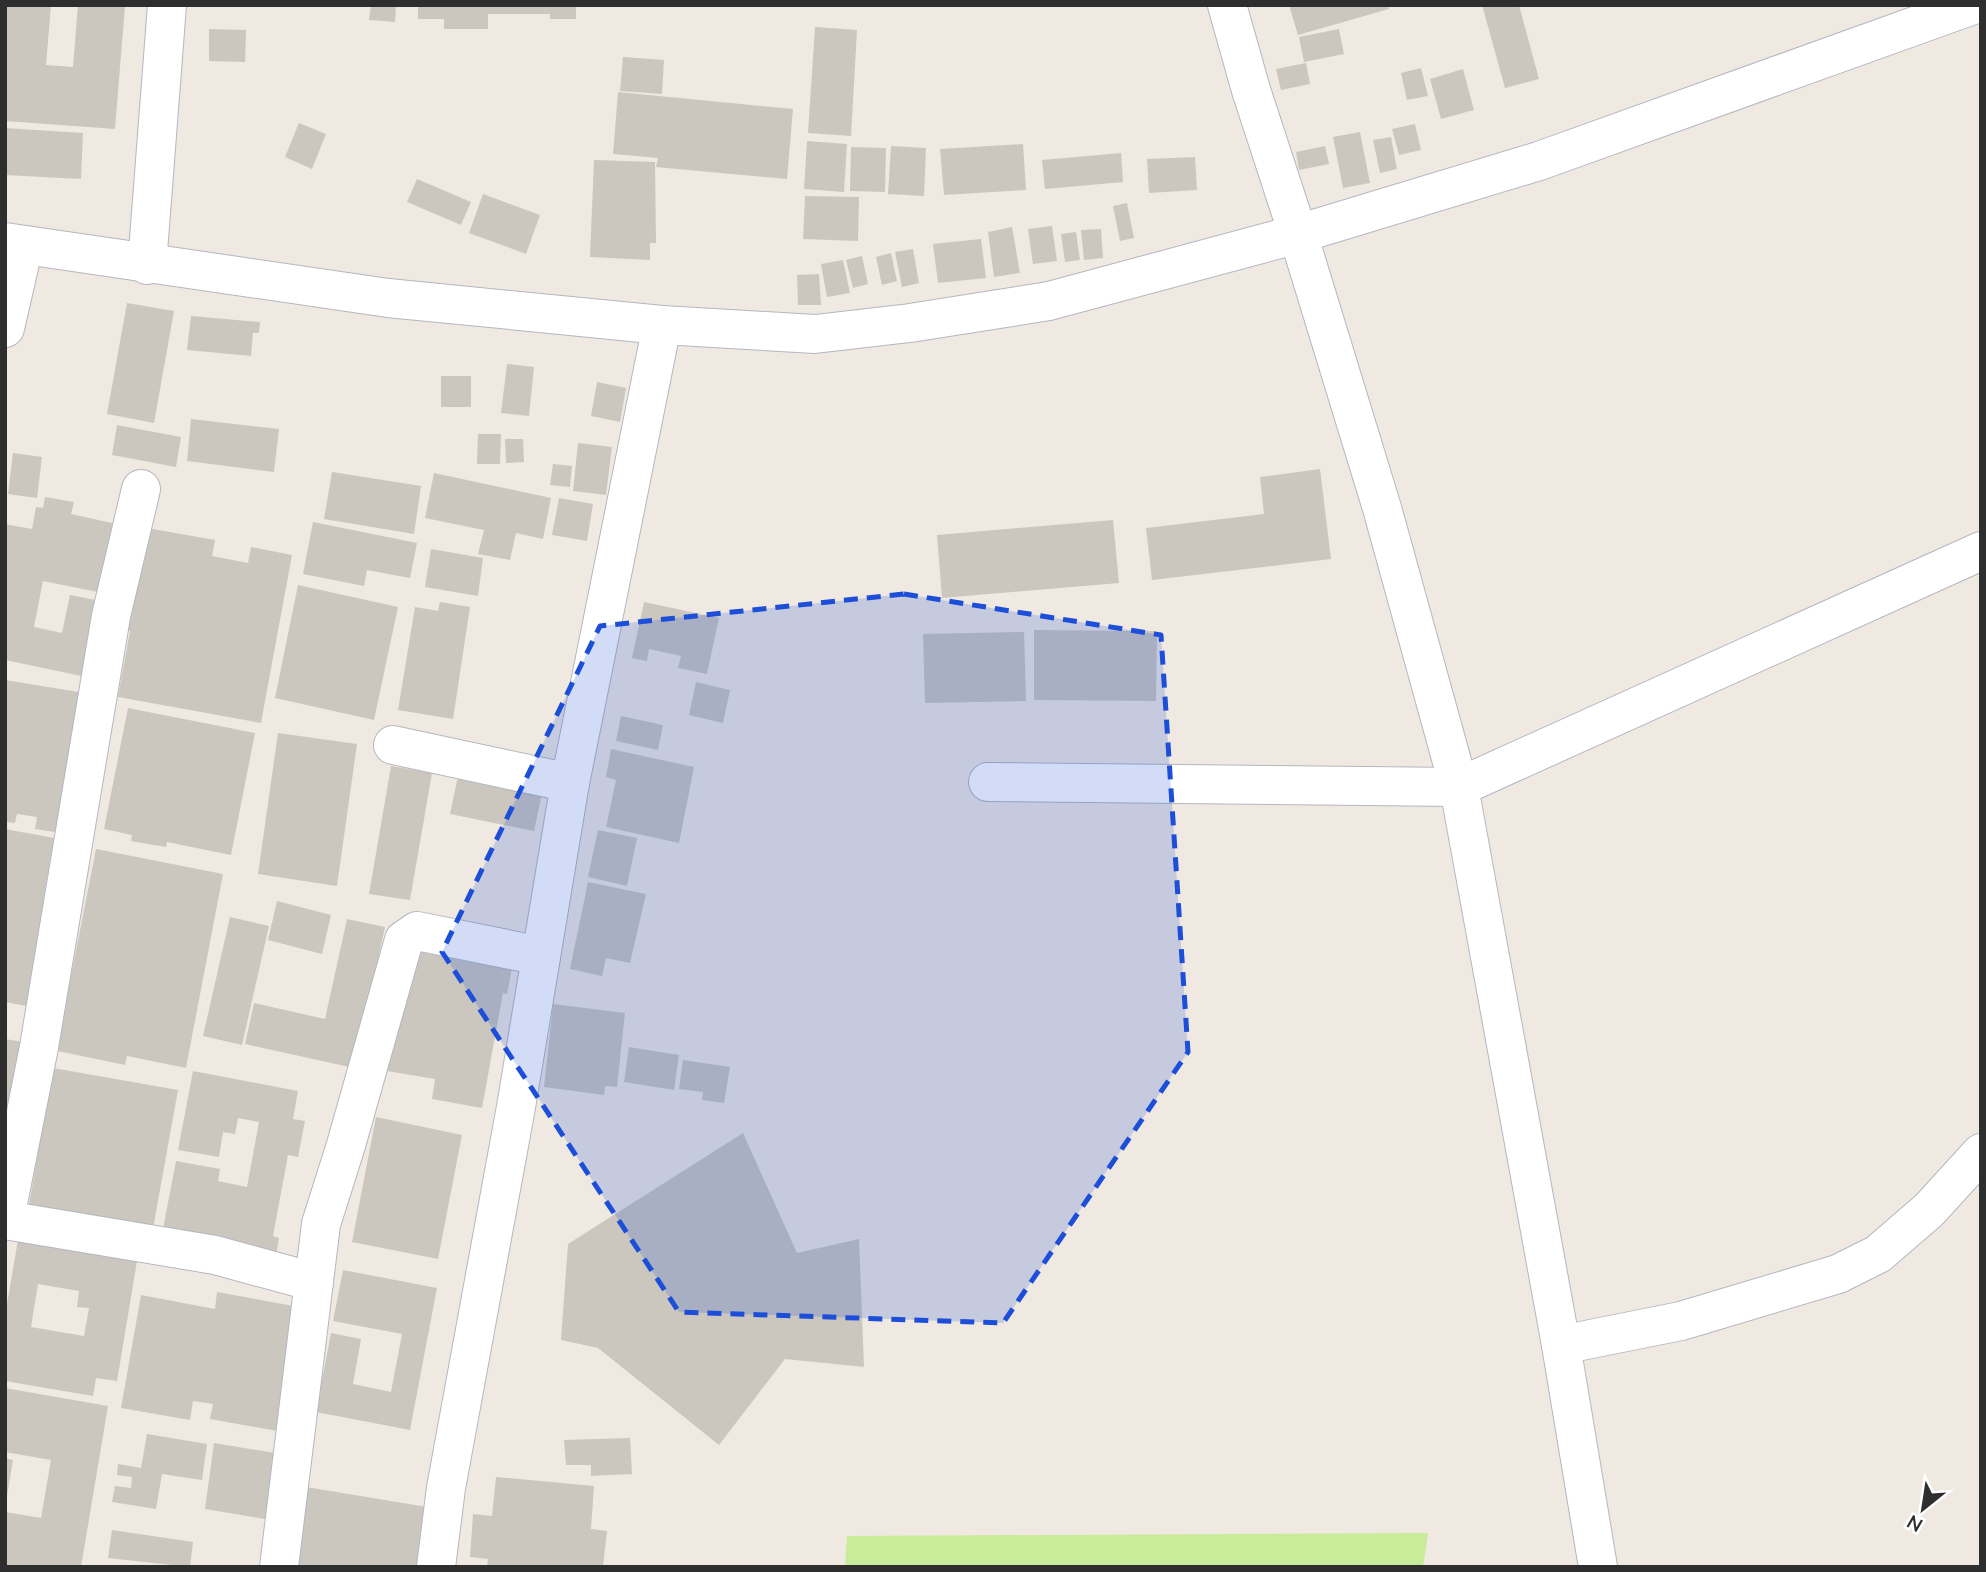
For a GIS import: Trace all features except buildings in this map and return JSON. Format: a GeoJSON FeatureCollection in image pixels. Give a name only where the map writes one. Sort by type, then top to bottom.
{"type":"FeatureCollection","features":[{"type":"Feature","properties":{"kind":"street"},"geometry":{"type":"LineString","coordinates":[[147,265],[167,5]]}},
{"type":"Feature","properties":{"kind":"street"},"geometry":{"type":"LineString","coordinates":[[1227,5],[1382,508],[1459,787],[1562,1345],[1598,1567]]}},
{"type":"Feature","properties":{"kind":"street"},"geometry":{"type":"LineString","coordinates":[[5,328],[14,244],[388,298],[662,325],[815,334],[910,323],[1049,301],[1298,234],[1539,161],[1907,17],[1973,5]]}},
{"type":"Feature","properties":{"kind":"street"},"geometry":{"type":"LineString","coordinates":[[436,1567],[446,1488],[516,1107],[570,783],[662,325]]}},
{"type":"Feature","properties":{"kind":"street"},"geometry":{"type":"LineString","coordinates":[[141,489],[111,616],[39,1047],[5,1219],[215,1255],[314,1282]]}},
{"type":"Feature","properties":{"kind":"street"},"geometry":{"type":"LineString","coordinates":[[988,782],[1459,787],[1981,551]]}},
{"type":"Feature","properties":{"kind":"street"},"geometry":{"type":"LineString","coordinates":[[393,745],[570,783]]}},
{"type":"Feature","properties":{"kind":"street"},"geometry":{"type":"LineString","coordinates":[[279,1567],[321,1224],[404,940],[417,931],[541,957]]}},
{"type":"Feature","properties":{"kind":"street"},"geometry":{"type":"LineString","coordinates":[[1562,1345],[1681,1321],[1838,1274],[1878,1254],[1929,1210],[1981,1153]]}},
{"type":"Feature","properties":{"kind":"highlighted area"},"geometry":{"type":"Polygon","coordinates":[[[904,594],[1161,635],[1188,1052],[1003,1323],[679,1312],[442,952],[600,626],[904,594]]]}},
{"type":"Feature","properties":{"kind":"green space"},"geometry":{"type":"Polygon","coordinates":[[[1428,1533],[1423,1567],[845,1567],[847,1536],[1428,1533]]]}}]}
